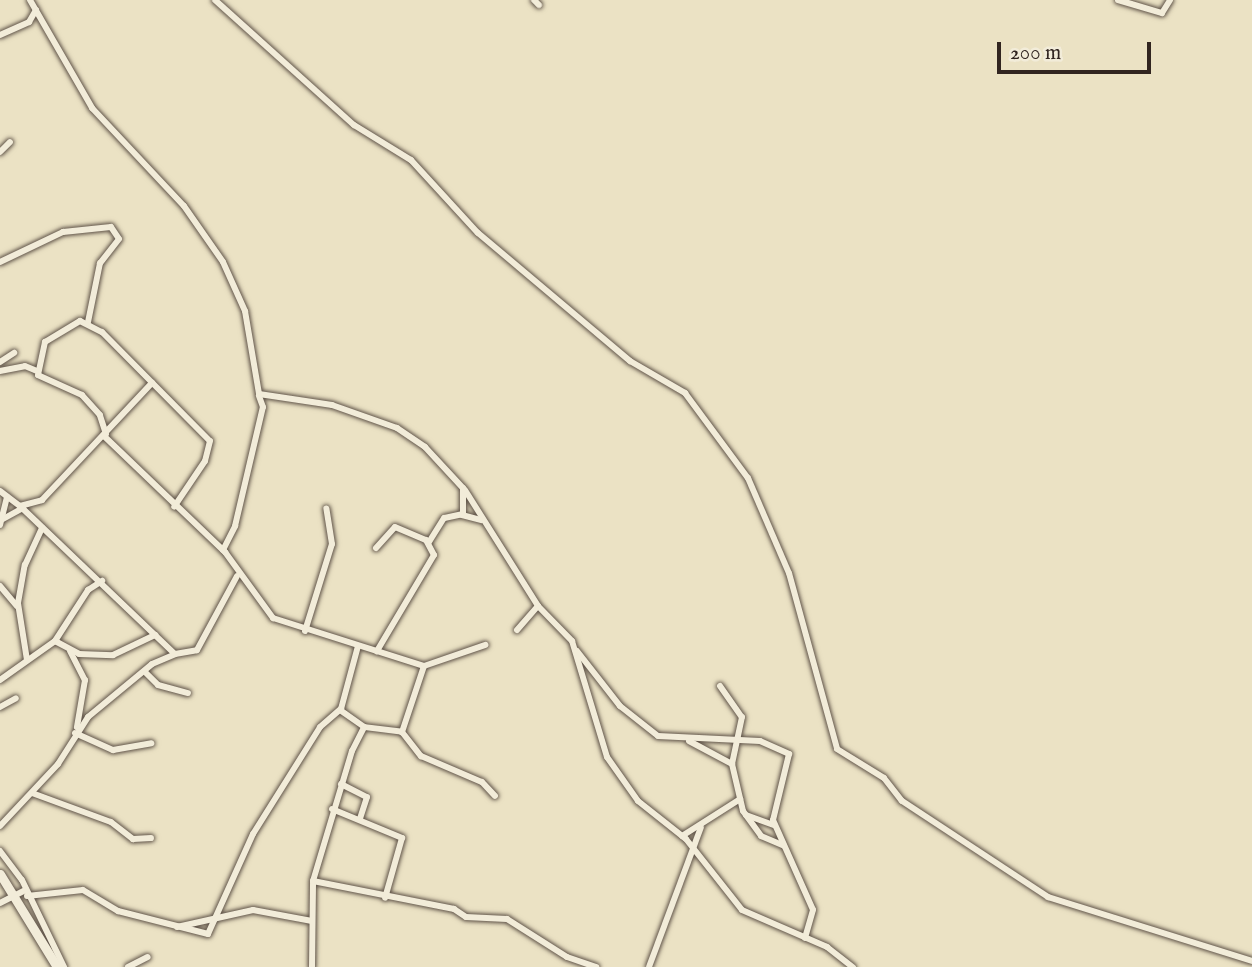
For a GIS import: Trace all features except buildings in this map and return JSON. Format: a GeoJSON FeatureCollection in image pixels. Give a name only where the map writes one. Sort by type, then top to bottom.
{"type":"FeatureCollection","features":[{"type":"Feature","properties":{"kind":"main road"},"geometry":{"type":"LineString","coordinates":[[0,874],[57,967]]}},
{"type":"Feature","properties":{"kind":"street"},"geometry":{"type":"LineString","coordinates":[[30,0],[92,108],[176,197],[223,262],[245,311],[263,407],[233,535],[223,550]]}},
{"type":"Feature","properties":{"kind":"street"},"geometry":{"type":"LineString","coordinates":[[215,0],[354,125],[411,160],[478,233],[630,361],[685,393],[748,478],[789,573],[838,749],[884,778],[902,801],[1048,897],[1252,961]]}},
{"type":"Feature","properties":{"kind":"street"},"geometry":{"type":"LineString","coordinates":[[1118,0],[1163,13],[1170,0]]}},
{"type":"Feature","properties":{"kind":"street"},"geometry":{"type":"LineString","coordinates":[[0,35],[29,22],[36,10]]}},
{"type":"Feature","properties":{"kind":"street"},"geometry":{"type":"LineString","coordinates":[[0,152],[10,142]]}},
{"type":"Feature","properties":{"kind":"street"},"geometry":{"type":"LineString","coordinates":[[0,262],[63,232],[111,227],[117,245],[100,263],[88,322]]}},
{"type":"Feature","properties":{"kind":"street"},"geometry":{"type":"LineString","coordinates":[[37,372],[49,338],[88,322]]}},
{"type":"Feature","properties":{"kind":"street"},"geometry":{"type":"LineString","coordinates":[[88,322],[210,441],[209,452],[174,507]]}},
{"type":"Feature","properties":{"kind":"street"},"geometry":{"type":"LineString","coordinates":[[0,362],[14,353]]}},
{"type":"Feature","properties":{"kind":"street"},"geometry":{"type":"LineString","coordinates":[[0,371],[25,366],[37,372],[46,382],[82,395],[102,418],[105,435],[174,507],[223,550],[237,576],[273,618],[305,631],[424,666],[485,645]]}},
{"type":"Feature","properties":{"kind":"street"},"geometry":{"type":"LineString","coordinates":[[2,522],[22,507],[50,493],[152,383]]}},
{"type":"Feature","properties":{"kind":"street"},"geometry":{"type":"LineString","coordinates":[[259,394],[332,405],[397,428],[425,447],[463,488],[538,606],[628,714],[658,736],[687,740],[740,738],[789,754],[774,825],[813,910],[805,938]]}},
{"type":"Feature","properties":{"kind":"street"},"geometry":{"type":"LineString","coordinates":[[102,418],[120,419]]}},
{"type":"Feature","properties":{"kind":"street"},"geometry":{"type":"LineString","coordinates":[[462,515],[463,488]]}},
{"type":"Feature","properties":{"kind":"street"},"geometry":{"type":"LineString","coordinates":[[0,491],[22,507],[102,580],[175,654]]}},
{"type":"Feature","properties":{"kind":"street"},"geometry":{"type":"LineString","coordinates":[[2,522],[7,497]]}},
{"type":"Feature","properties":{"kind":"street"},"geometry":{"type":"LineString","coordinates":[[305,631],[332,544],[326,508]]}},
{"type":"Feature","properties":{"kind":"street"},"geometry":{"type":"LineString","coordinates":[[377,651],[432,562],[429,542],[444,518],[462,515],[481,520]]}},
{"type":"Feature","properties":{"kind":"street"},"geometry":{"type":"LineString","coordinates":[[376,548],[395,527],[429,542]]}},
{"type":"Feature","properties":{"kind":"street"},"geometry":{"type":"LineString","coordinates":[[27,660],[19,607],[25,565],[42,528]]}},
{"type":"Feature","properties":{"kind":"street"},"geometry":{"type":"LineString","coordinates":[[0,826],[32,793],[75,733],[145,672],[175,654],[197,650],[237,576]]}},
{"type":"Feature","properties":{"kind":"street"},"geometry":{"type":"LineString","coordinates":[[0,680],[55,641],[88,590],[102,580]]}},
{"type":"Feature","properties":{"kind":"street"},"geometry":{"type":"LineString","coordinates":[[0,586],[19,607]]}},
{"type":"Feature","properties":{"kind":"street"},"geometry":{"type":"LineString","coordinates":[[517,629],[538,606]]}},
{"type":"Feature","properties":{"kind":"street"},"geometry":{"type":"LineString","coordinates":[[55,641],[69,650],[113,655],[155,635]]}},
{"type":"Feature","properties":{"kind":"street"},"geometry":{"type":"LineString","coordinates":[[0,902],[26,893],[83,890],[111,909],[202,937],[216,921],[254,834],[320,727],[340,710],[358,646]]}},
{"type":"Feature","properties":{"kind":"street"},"geometry":{"type":"LineString","coordinates":[[69,650],[85,680],[75,733]]}},
{"type":"Feature","properties":{"kind":"street"},"geometry":{"type":"LineString","coordinates":[[576,650],[607,757],[638,801],[682,836],[742,910],[805,938],[853,967]]}},
{"type":"Feature","properties":{"kind":"street"},"geometry":{"type":"LineString","coordinates":[[402,732],[424,666]]}},
{"type":"Feature","properties":{"kind":"street"},"geometry":{"type":"LineString","coordinates":[[145,672],[158,685],[188,693]]}},
{"type":"Feature","properties":{"kind":"street"},"geometry":{"type":"LineString","coordinates":[[720,686],[740,711],[740,738],[732,764],[745,814],[761,836],[784,846]]}},
{"type":"Feature","properties":{"kind":"street"},"geometry":{"type":"LineString","coordinates":[[1,708],[16,698]]}},
{"type":"Feature","properties":{"kind":"street"},"geometry":{"type":"LineString","coordinates":[[340,710],[364,727],[402,732],[421,756],[482,782],[495,796]]}},
{"type":"Feature","properties":{"kind":"street"},"geometry":{"type":"LineString","coordinates":[[312,967],[317,932],[312,920],[313,881],[332,808],[364,727]]}},
{"type":"Feature","properties":{"kind":"street"},"geometry":{"type":"LineString","coordinates":[[75,733],[113,750],[151,743]]}},
{"type":"Feature","properties":{"kind":"street"},"geometry":{"type":"LineString","coordinates":[[687,740],[732,764]]}},
{"type":"Feature","properties":{"kind":"street"},"geometry":{"type":"LineString","coordinates":[[341,785],[367,797],[360,819]]}},
{"type":"Feature","properties":{"kind":"street"},"geometry":{"type":"LineString","coordinates":[[32,793],[111,822],[133,839],[151,838]]}},
{"type":"Feature","properties":{"kind":"street"},"geometry":{"type":"LineString","coordinates":[[682,836],[701,827],[740,799]]}},
{"type":"Feature","properties":{"kind":"street"},"geometry":{"type":"LineString","coordinates":[[332,808],[403,839],[385,898]]}},
{"type":"Feature","properties":{"kind":"street"},"geometry":{"type":"LineString","coordinates":[[745,814],[774,825]]}},
{"type":"Feature","properties":{"kind":"street"},"geometry":{"type":"LineString","coordinates":[[649,967],[701,827]]}},
{"type":"Feature","properties":{"kind":"street"},"geometry":{"type":"LineString","coordinates":[[0,851],[26,893],[64,967]]}},
{"type":"Feature","properties":{"kind":"street"},"geometry":{"type":"LineString","coordinates":[[313,881],[385,898],[516,922],[567,957],[596,967]]}},
{"type":"Feature","properties":{"kind":"street"},"geometry":{"type":"LineString","coordinates":[[174,927],[216,921],[253,910],[312,920]]}},
{"type":"Feature","properties":{"kind":"street"},"geometry":{"type":"LineString","coordinates":[[128,967],[148,957]]}}]}
